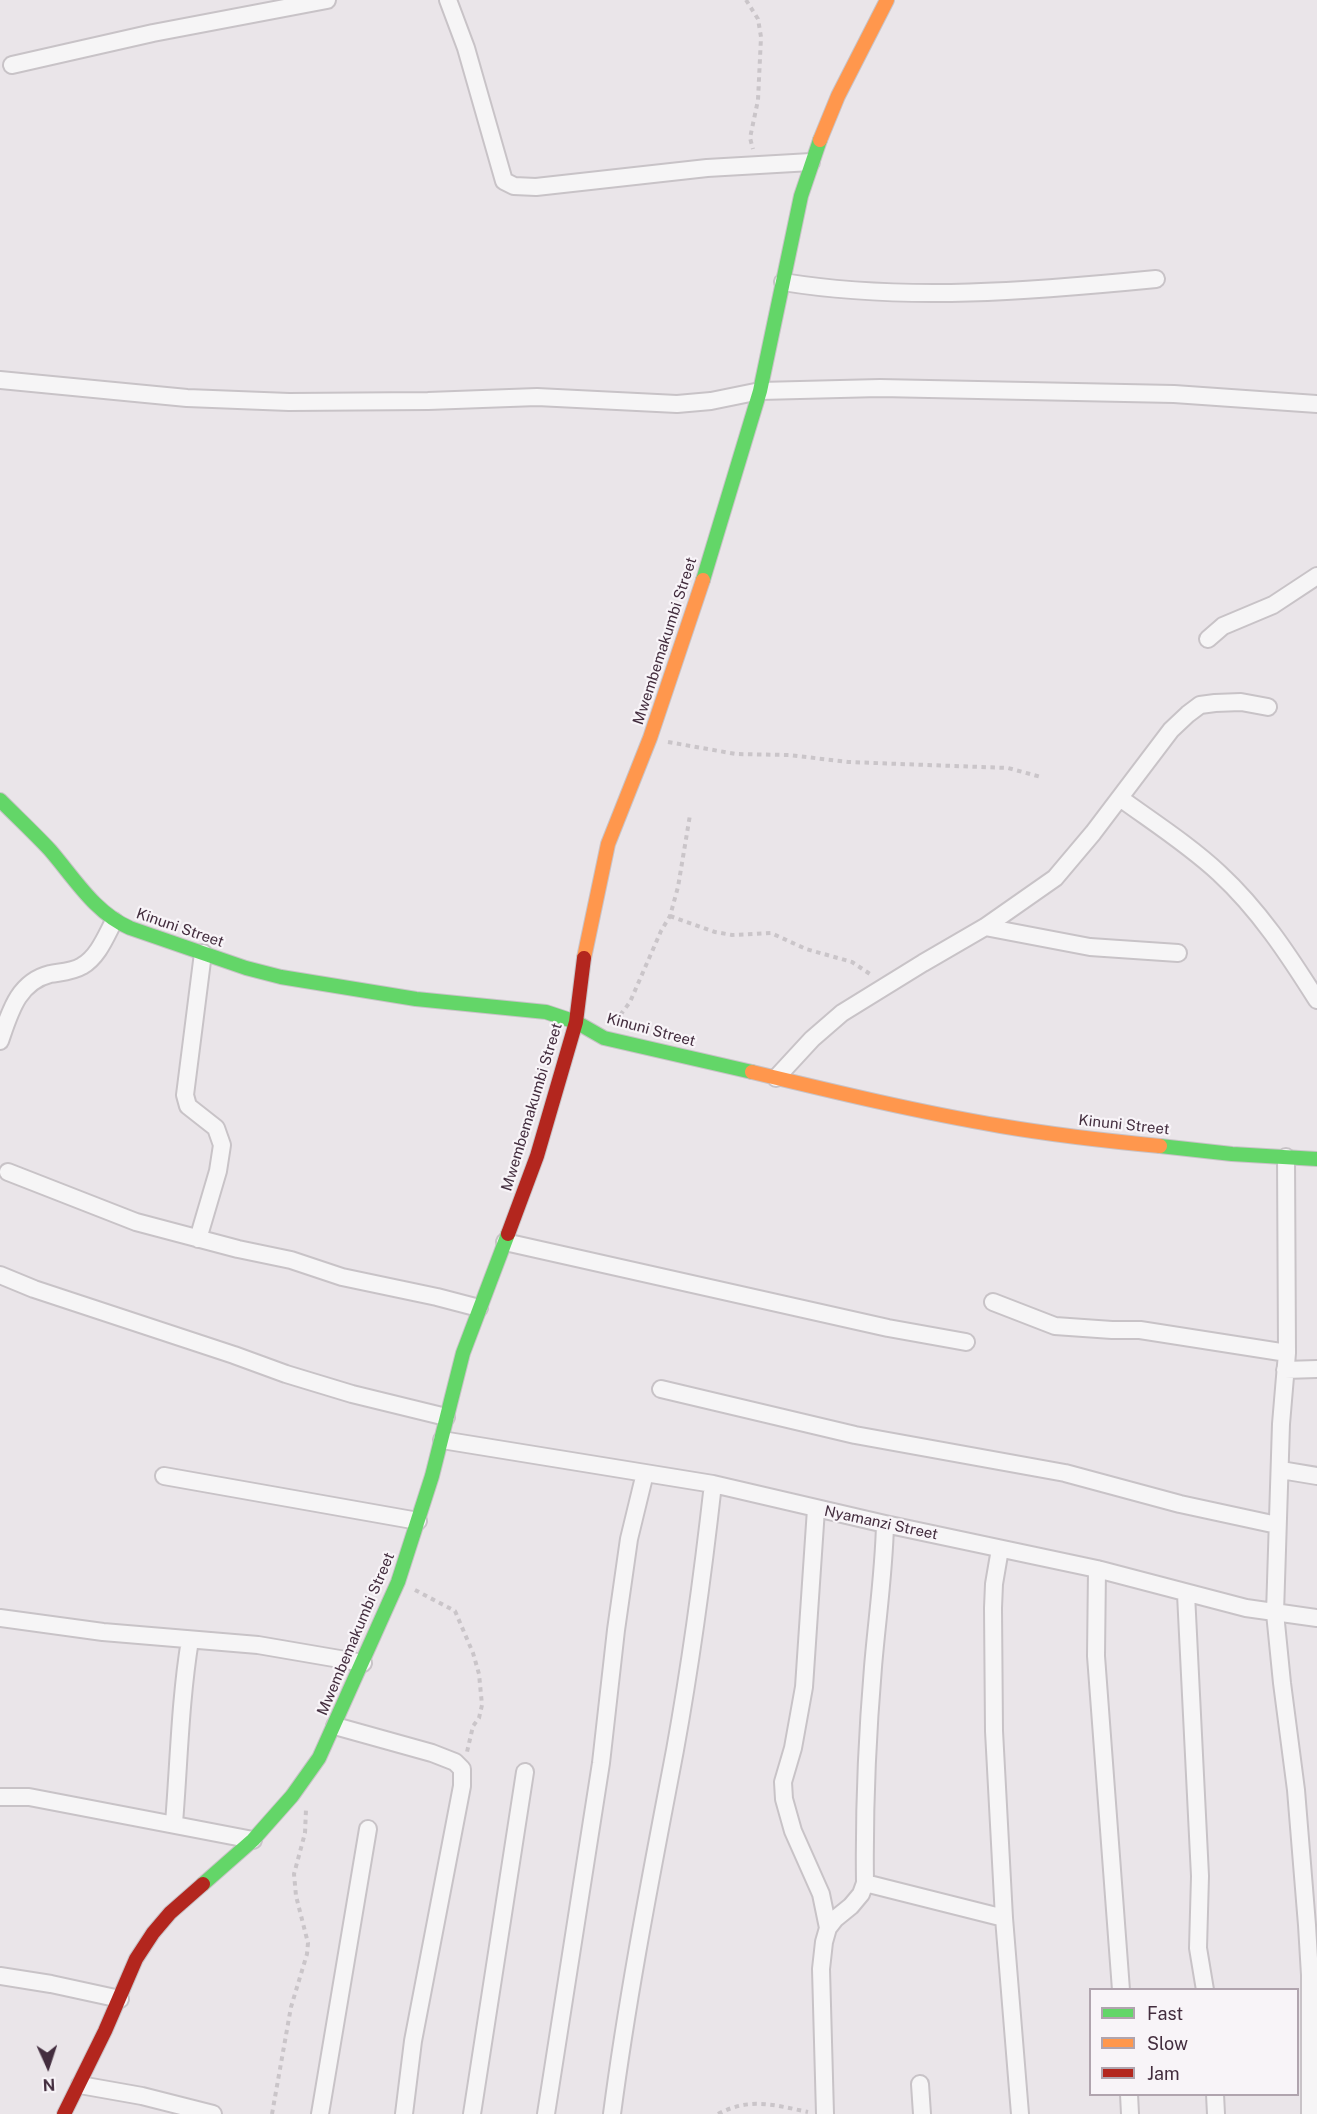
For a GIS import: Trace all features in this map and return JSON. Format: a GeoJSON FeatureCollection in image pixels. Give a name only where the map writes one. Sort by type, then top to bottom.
{"type":"FeatureCollection","features":[{"type":"Feature","properties":{"kind":"street"},"geometry":{"type":"LineString","coordinates":[[12,65],[239,7],[326,0]]}},
{"type":"Feature","properties":{"kind":"street"},"geometry":{"type":"LineString","coordinates":[[448,0],[466,48],[504,181],[514,186],[536,187],[695,169],[811,162]]}},
{"type":"Feature","properties":{"kind":"street","name":"Mwembemakumbi Street"},"geometry":{"type":"LineString","coordinates":[[64,2114],[120,1999],[136,1959],[153,1933],[170,1913],[253,1840],[292,1796],[319,1758],[398,1582],[442,1440],[463,1353],[546,1129],[576,1022],[586,941],[608,844],[650,738],[722,521],[760,391],[801,196],[811,162],[838,96],[887,0]]}},
{"type":"Feature","properties":{"kind":"street"},"geometry":{"type":"LineString","coordinates":[[783,282],[899,291],[999,292],[1156,279]]}},
{"type":"Feature","properties":{"kind":"street"},"geometry":{"type":"LineString","coordinates":[[0,380],[187,398],[289,402],[428,401],[537,397],[676,404],[711,401],[760,391],[880,388],[1174,394],[1317,404]]}},
{"type":"Feature","properties":{"kind":"street"},"geometry":{"type":"LineString","coordinates":[[1208,639],[1223,626],[1274,604],[1317,576]]}},
{"type":"Feature","properties":{"kind":"street"},"geometry":{"type":"LineString","coordinates":[[776,1078],[812,1039],[842,1013],[985,927],[1055,878],[1120,798],[1171,730],[1188,714],[1200,705],[1241,702],[1268,707]]}},
{"type":"Feature","properties":{"kind":"street"},"geometry":{"type":"LineString","coordinates":[[1120,798],[1219,873],[1274,933],[1317,1000]]}},
{"type":"Feature","properties":{"kind":"street","name":"Kinuni Street"},"geometry":{"type":"LineString","coordinates":[[0,800],[48,848],[101,911],[114,921],[161,940],[246,968],[321,985],[457,1004],[546,1012],[576,1022],[604,1038],[999,1126],[1232,1154],[1317,1159]]}},
{"type":"Feature","properties":{"kind":"street"},"geometry":{"type":"LineString","coordinates":[[0,1041],[18,997],[28,984],[38,978],[67,972],[82,966],[96,954],[114,921]]}},
{"type":"Feature","properties":{"kind":"street"},"geometry":{"type":"LineString","coordinates":[[985,927],[1090,948],[1178,953]]}},
{"type":"Feature","properties":{"kind":"street"},"geometry":{"type":"LineString","coordinates":[[198,1239],[218,1171],[222,1145],[216,1128],[188,1106],[185,1095],[204,953]]}},
{"type":"Feature","properties":{"kind":"street"},"geometry":{"type":"LineString","coordinates":[[1286,1157],[1286,1362],[1281,1424],[1275,1613],[1296,1790],[1310,1976],[1311,2114]]}},
{"type":"Feature","properties":{"kind":"street"},"geometry":{"type":"LineString","coordinates":[[8,1172],[136,1222],[291,1260],[342,1277],[478,1308]]}},
{"type":"Feature","properties":{"kind":"street"},"geometry":{"type":"LineString","coordinates":[[505,1242],[888,1328],[966,1342]]}},
{"type":"Feature","properties":{"kind":"street"},"geometry":{"type":"LineString","coordinates":[[0,1275],[34,1289],[286,1374],[352,1394],[447,1417]]}},
{"type":"Feature","properties":{"kind":"street"},"geometry":{"type":"LineString","coordinates":[[993,1302],[1055,1326],[1140,1330],[1317,1369]]}},
{"type":"Feature","properties":{"kind":"street"},"geometry":{"type":"LineString","coordinates":[[661,1389],[855,1435],[1065,1473],[1180,1504],[1277,1525]]}},
{"type":"Feature","properties":{"kind":"street","name":"Nyamanzi Street"},"geometry":{"type":"LineString","coordinates":[[442,1440],[713,1484],[816,1509],[1096,1569],[1246,1608],[1317,1618]]}},
{"type":"Feature","properties":{"kind":"street"},"geometry":{"type":"LineString","coordinates":[[1281,1470],[1317,1476]]}},
{"type":"Feature","properties":{"kind":"street"},"geometry":{"type":"LineString","coordinates":[[546,2114],[601,1763],[627,1550],[645,1473]]}},
{"type":"Feature","properties":{"kind":"street"},"geometry":{"type":"LineString","coordinates":[[164,1476],[418,1521]]}},
{"type":"Feature","properties":{"kind":"street"},"geometry":{"type":"LineString","coordinates":[[612,2114],[629,1992],[690,1659],[713,1484]]}},
{"type":"Feature","properties":{"kind":"street"},"geometry":{"type":"LineString","coordinates":[[816,1509],[804,1687],[795,1738],[783,1782],[784,1799],[792,1831],[821,1894],[828,1928]]}},
{"type":"Feature","properties":{"kind":"street"},"geometry":{"type":"LineString","coordinates":[[817,2113],[821,1969],[824,1942],[828,1928],[861,1894],[865,1883],[869,1728],[877,1623],[882,1595],[885,1524]]}},
{"type":"Feature","properties":{"kind":"street"},"geometry":{"type":"LineString","coordinates":[[1000,1549],[994,1592],[993,1687],[1004,1918],[1020,2114]]}},
{"type":"Feature","properties":{"kind":"street"},"geometry":{"type":"LineString","coordinates":[[1096,1569],[1096,1656],[1121,1988]]}},
{"type":"Feature","properties":{"kind":"street"},"geometry":{"type":"LineString","coordinates":[[1186,1594],[1200,1876],[1198,1948],[1205,1988]]}},
{"type":"Feature","properties":{"kind":"street"},"geometry":{"type":"LineString","coordinates":[[0,1618],[103,1632],[258,1645],[363,1663]]}},
{"type":"Feature","properties":{"kind":"street"},"geometry":{"type":"LineString","coordinates":[[174,1823],[179,1768],[180,1713],[190,1640]]}},
{"type":"Feature","properties":{"kind":"street"},"geometry":{"type":"LineString","coordinates":[[335,1726],[432,1753],[455,1762],[462,1769],[462,1786],[413,2041],[404,2114]]}},
{"type":"Feature","properties":{"kind":"street"},"geometry":{"type":"LineString","coordinates":[[472,2114],[525,1772]]}},
{"type":"Feature","properties":{"kind":"street"},"geometry":{"type":"LineString","coordinates":[[0,1797],[29,1797],[174,1823],[253,1840]]}},
{"type":"Feature","properties":{"kind":"street"},"geometry":{"type":"LineString","coordinates":[[320,2114],[369,1829]]}},
{"type":"Feature","properties":{"kind":"street"},"geometry":{"type":"LineString","coordinates":[[865,1883],[1004,1918]]}},
{"type":"Feature","properties":{"kind":"street"},"geometry":{"type":"LineString","coordinates":[[0,1976],[120,1999]]}},
{"type":"Feature","properties":{"kind":"street"},"geometry":{"type":"LineString","coordinates":[[920,2084],[922,2114]]}},
{"type":"Feature","properties":{"kind":"street"},"geometry":{"type":"LineString","coordinates":[[80,2085],[142,2096],[213,2114]]}},
{"type":"Feature","properties":{"kind":"street"},"geometry":{"type":"LineString","coordinates":[[1129,2096],[1130,2114]]}},
{"type":"Feature","properties":{"kind":"street"},"geometry":{"type":"LineString","coordinates":[[1215,2096],[1216,2114]]}},
{"type":"Feature","properties":{"kind":"path"},"geometry":{"type":"LineString","coordinates":[[746,0],[758,19],[761,37],[758,100],[750,138],[754,155],[766,165]]}},
{"type":"Feature","properties":{"kind":"path"},"geometry":{"type":"LineString","coordinates":[[650,738],[736,754],[789,755],[848,762],[1008,768],[1041,777]]}},
{"type":"Feature","properties":{"kind":"path"},"geometry":{"type":"LineString","coordinates":[[604,1038],[630,1002],[661,931],[670,916],[678,887],[690,815]]}},
{"type":"Feature","properties":{"kind":"path"},"geometry":{"type":"LineString","coordinates":[[670,916],[715,932],[732,935],[771,933],[806,949],[852,962],[886,985]]}},
{"type":"Feature","properties":{"kind":"path"},"geometry":{"type":"LineString","coordinates":[[398,1582],[455,1611],[473,1653],[482,1705],[479,1718],[473,1726],[462,1769]]}},
{"type":"Feature","properties":{"kind":"path"},"geometry":{"type":"LineString","coordinates":[[272,2114],[291,2007],[307,1954],[308,1943],[296,1896],[294,1874],[305,1833],[306,1809],[292,1796]]}},
{"type":"Feature","properties":{"kind":"path"},"geometry":{"type":"LineString","coordinates":[[718,2114],[733,2106],[754,2103],[817,2113]]}},
{"type":"Feature","properties":{"kind":"traffic: fast"},"geometry":{"type":"LineString","coordinates":[[703,580],[760,391],[801,196],[820,140]]}},
{"type":"Feature","properties":{"kind":"traffic: fast"},"geometry":{"type":"LineString","coordinates":[[0,800],[50,850],[106,914],[130,928],[246,968],[281,977],[416,999],[546,1012],[576,1022],[604,1038],[752,1072]]}},
{"type":"Feature","properties":{"kind":"traffic: fast"},"geometry":{"type":"LineString","coordinates":[[1160,1146],[1232,1154],[1317,1159]]}},
{"type":"Feature","properties":{"kind":"traffic: fast"},"geometry":{"type":"LineString","coordinates":[[203,1884],[253,1840],[292,1796],[319,1758],[398,1582],[432,1476],[463,1353],[508,1234]]}},
{"type":"Feature","properties":{"kind":"traffic: slow"},"geometry":{"type":"LineString","coordinates":[[820,140],[838,96],[887,0]]}},
{"type":"Feature","properties":{"kind":"traffic: slow"},"geometry":{"type":"LineString","coordinates":[[584,958],[608,844],[650,738],[703,580]]}},
{"type":"Feature","properties":{"kind":"traffic: slow"},"geometry":{"type":"LineString","coordinates":[[752,1072],[970,1120],[1061,1135],[1160,1146]]}},
{"type":"Feature","properties":{"kind":"traffic: jam"},"geometry":{"type":"LineString","coordinates":[[508,1234],[537,1156],[576,1022],[584,958]]}},
{"type":"Feature","properties":{"kind":"traffic: jam"},"geometry":{"type":"LineString","coordinates":[[64,2114],[105,2031],[136,1959],[170,1913],[203,1884]]}}]}
